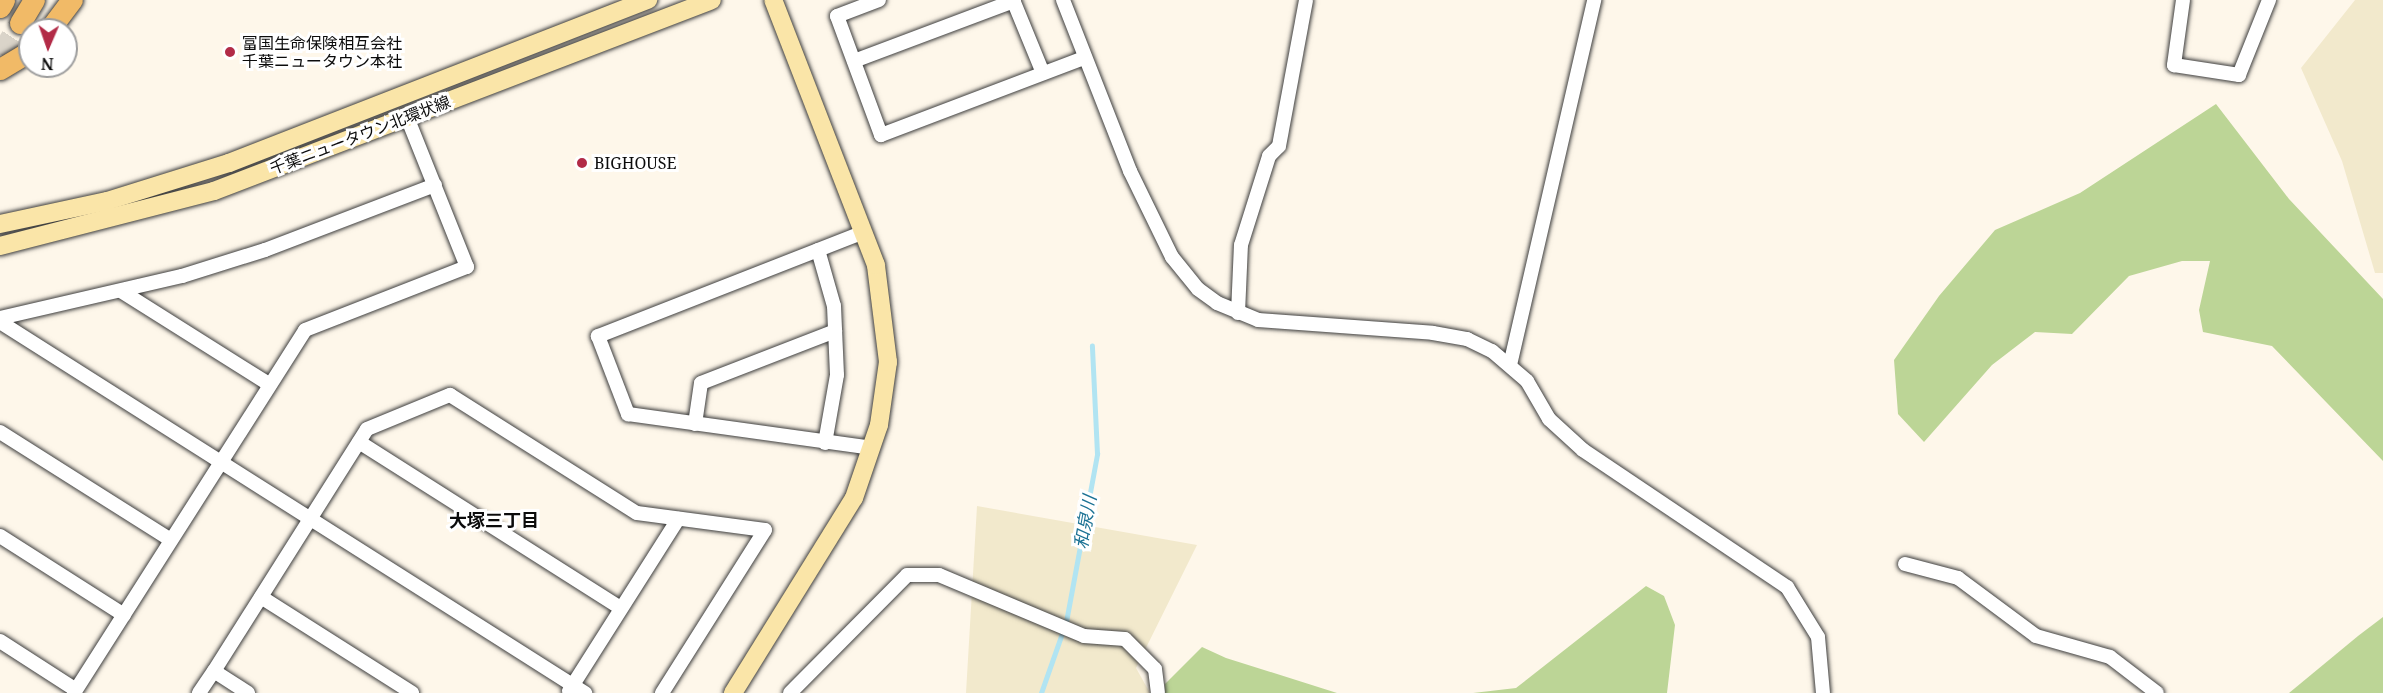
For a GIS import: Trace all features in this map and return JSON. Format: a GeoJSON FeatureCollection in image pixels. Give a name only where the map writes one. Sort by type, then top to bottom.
{"type":"FeatureCollection","features":[{"type":"Feature","properties":{"kind":"main road"},"geometry":{"type":"LineString","coordinates":[[0,7],[4,0]]}},
{"type":"Feature","properties":{"kind":"main road"},"geometry":{"type":"LineString","coordinates":[[23,18],[34,0]]}},
{"type":"Feature","properties":{"kind":"main road"},"geometry":{"type":"LineString","coordinates":[[59,18],[72,0]]}},
{"type":"Feature","properties":{"kind":"main road","name":"千葉ニュータウン北環状線"},"geometry":{"type":"LineString","coordinates":[[0,224],[169,183],[408,94],[648,0]]}},
{"type":"Feature","properties":{"kind":"main road","name":"千葉ニュータウン北環状線"},"geometry":{"type":"LineString","coordinates":[[0,246],[214,191],[712,0]]}},
{"type":"Feature","properties":{"kind":"main road"},"geometry":{"type":"LineString","coordinates":[[733,693],[836,528],[873,448],[888,362],[882,299],[864,232],[773,0]]}},
{"type":"Feature","properties":{"kind":"main road"},"geometry":{"type":"LineString","coordinates":[[0,69],[18,58]]}},
{"type":"Feature","properties":{"kind":"street"},"geometry":{"type":"LineString","coordinates":[[879,0],[837,16],[881,135],[1084,58]]}},
{"type":"Feature","properties":{"kind":"street"},"geometry":{"type":"LineString","coordinates":[[1063,0],[1084,58],[1172,257],[1198,289],[1238,313],[1258,320],[1444,335],[1467,339],[1510,365],[1549,419],[1583,450],[1787,587],[1818,637],[1823,693]]}},
{"type":"Feature","properties":{"kind":"street"},"geometry":{"type":"LineString","coordinates":[[1238,313],[1241,245],[1269,156],[1279,146],[1306,0]]}},
{"type":"Feature","properties":{"kind":"street"},"geometry":{"type":"LineString","coordinates":[[1510,365],[1594,0]]}},
{"type":"Feature","properties":{"kind":"street"},"geometry":{"type":"LineString","coordinates":[[2183,0],[2174,65],[2239,75],[2269,0]]}},
{"type":"Feature","properties":{"kind":"street"},"geometry":{"type":"LineString","coordinates":[[854,61],[1013,1],[1043,73]]}},
{"type":"Feature","properties":{"kind":"street"},"geometry":{"type":"LineString","coordinates":[[0,641],[75,691],[304,330],[466,267],[411,116],[408,94]]}},
{"type":"Feature","properties":{"kind":"street"},"geometry":{"type":"LineString","coordinates":[[0,320],[121,291],[265,250],[435,185]]}},
{"type":"Feature","properties":{"kind":"street"},"geometry":{"type":"LineString","coordinates":[[864,232],[598,336],[628,414],[873,448]]}},
{"type":"Feature","properties":{"kind":"street"},"geometry":{"type":"LineString","coordinates":[[818,250],[834,306],[837,375],[825,443]]}},
{"type":"Feature","properties":{"kind":"street"},"geometry":{"type":"LineString","coordinates":[[121,291],[270,385]]}},
{"type":"Feature","properties":{"kind":"street"},"geometry":{"type":"LineString","coordinates":[[0,320],[570,689],[585,693]]}},
{"type":"Feature","properties":{"kind":"street"},"geometry":{"type":"LineString","coordinates":[[695,424],[701,383],[835,331]]}},
{"type":"Feature","properties":{"kind":"street"},"geometry":{"type":"LineString","coordinates":[[199,693],[367,429],[450,395],[637,513],[765,530],[662,693]]}},
{"type":"Feature","properties":{"kind":"street"},"geometry":{"type":"LineString","coordinates":[[0,432],[171,540]]}},
{"type":"Feature","properties":{"kind":"street"},"geometry":{"type":"LineString","coordinates":[[359,442],[621,608]]}},
{"type":"Feature","properties":{"kind":"street"},"geometry":{"type":"LineString","coordinates":[[570,689],[678,519]]}},
{"type":"Feature","properties":{"kind":"street"},"geometry":{"type":"LineString","coordinates":[[0,536],[124,615]]}},
{"type":"Feature","properties":{"kind":"street"},"geometry":{"type":"LineString","coordinates":[[1905,564],[1958,578],[2036,636],[2110,657],[2157,693]]}},
{"type":"Feature","properties":{"kind":"street"},"geometry":{"type":"LineString","coordinates":[[790,693],[907,575],[939,575],[1084,636],[1125,639],[1155,669],[1158,693]]}},
{"type":"Feature","properties":{"kind":"street"},"geometry":{"type":"LineString","coordinates":[[261,597],[412,693]]}},
{"type":"Feature","properties":{"kind":"street"},"geometry":{"type":"LineString","coordinates":[[214,671],[248,693]]}},
{"type":"Feature","properties":{"kind":"shaded area"},"geometry":{"type":"Polygon","coordinates":[[[2355,0],[2383,0],[2383,273],[2375,273],[2342,161],[2301,68],[2355,0]]]}},
{"type":"Feature","properties":{"kind":"shaded area"},"geometry":{"type":"Polygon","coordinates":[[[977,506],[1197,545],[1136,668],[1150,693],[966,693],[977,506]]]}},
{"type":"Feature","properties":{"kind":"green space"},"geometry":{"type":"Polygon","coordinates":[[[2216,104],[2289,199],[2383,299],[2383,461],[2272,346],[2203,332],[2199,310],[2210,261],[2182,261],[2129,276],[2072,334],[2035,332],[1992,365],[1924,442],[1898,414],[1894,360],[1939,296],[1995,230],[2080,193],[2216,104]]]}},
{"type":"Feature","properties":{"kind":"green space"},"geometry":{"type":"Polygon","coordinates":[[[1646,586],[1664,596],[1675,625],[1667,693],[1473,693],[1516,688],[1646,586]]]}},
{"type":"Feature","properties":{"kind":"green space"},"geometry":{"type":"Polygon","coordinates":[[[2383,617],[2383,693],[2289,693],[2358,636],[2383,617]]]}},
{"type":"Feature","properties":{"kind":"green space"},"geometry":{"type":"Polygon","coordinates":[[[1202,647],[1226,658],[1337,693],[1165,693],[1165,684],[1202,647]]]}},
{"type":"Feature","properties":{"kind":"waterway","name":"和泉川"},"geometry":{"type":"LineString","coordinates":[[1041,693],[1066,622],[1097,454],[1092,346]]}},
{"type":"Feature","properties":{"kind":"tunnel"},"geometry":{"type":"LineString","coordinates":[[0,54],[18,26]]}},
{"type":"Feature","properties":{"kind":"place","name":"富国生命保険相互会社 千葉ニュータウン本社"},"geometry":{"type":"Point","coordinates":[230,52]}},
{"type":"Feature","properties":{"kind":"place","name":"BIGHOUSE"},"geometry":{"type":"Point","coordinates":[582,163]}},
{"type":"Feature","properties":{"kind":"district","name":"大塚三丁目"},"geometry":{"type":"Point","coordinates":[494,520]}}]}
